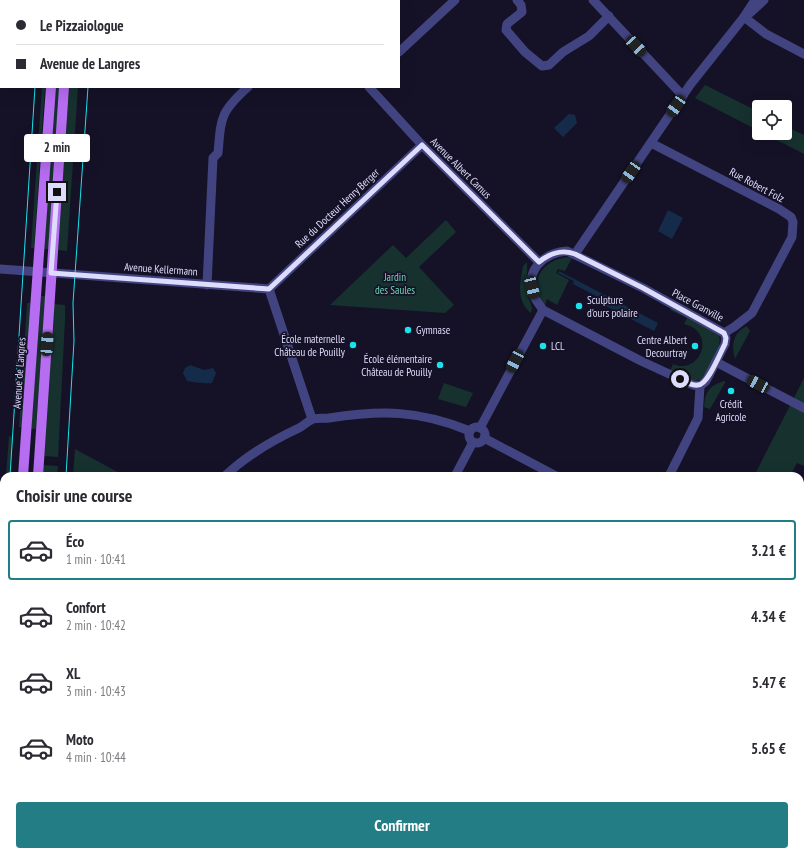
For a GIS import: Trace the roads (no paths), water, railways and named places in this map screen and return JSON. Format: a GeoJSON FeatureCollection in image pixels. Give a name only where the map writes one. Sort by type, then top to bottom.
{"type":"FeatureCollection","features":[{"type":"Feature","properties":{"kind":"main road","name":"Avenue de Langres"},"geometry":{"type":"LineString","coordinates":[[23,472],[51,88]]}},
{"type":"Feature","properties":{"kind":"main road"},"geometry":{"type":"LineString","coordinates":[[38,472],[64,88]]}},
{"type":"Feature","properties":{"kind":"main road"},"geometry":{"type":"LineString","coordinates":[[0,823],[0,856]]}},
{"type":"Feature","properties":{"kind":"street"},"geometry":{"type":"LineString","coordinates":[[400,51],[454,0]]}},
{"type":"Feature","properties":{"kind":"street"},"geometry":{"type":"LineString","coordinates":[[517,0],[521,5],[522,12],[507,24],[506,30],[525,52],[542,66],[549,65],[563,52],[589,36],[608,16]]}},
{"type":"Feature","properties":{"kind":"street"},"geometry":{"type":"LineString","coordinates":[[593,0],[683,96]]}},
{"type":"Feature","properties":{"kind":"street"},"geometry":{"type":"LineString","coordinates":[[575,254],[683,96],[744,17],[755,0]]}},
{"type":"Feature","properties":{"kind":"street"},"geometry":{"type":"LineString","coordinates":[[744,17],[764,0]]}},
{"type":"Feature","properties":{"kind":"street"},"geometry":{"type":"LineString","coordinates":[[744,17],[754,27],[804,54]]}},
{"type":"Feature","properties":{"kind":"street"},"geometry":{"type":"LineString","coordinates":[[207,285],[213,158],[218,154],[221,120],[232,101],[247,88]]}},
{"type":"Feature","properties":{"kind":"street","name":"Avenue Albert Camus"},"geometry":{"type":"LineString","coordinates":[[370,88],[422,145],[539,262]]}},
{"type":"Feature","properties":{"kind":"street","name":"Rue Robert Folz"},"geometry":{"type":"LineString","coordinates":[[651,143],[779,209],[791,217],[793,222],[792,237],[752,313],[724,333]]}},
{"type":"Feature","properties":{"kind":"street","name":"Rue du Docteur Henry Berger"},"geometry":{"type":"LineString","coordinates":[[269,289],[422,145]]}},
{"type":"Feature","properties":{"kind":"street","name":"Place Granville"},"geometry":{"type":"LineString","coordinates":[[539,262],[545,257],[560,252],[567,251],[575,254],[643,288],[724,333],[726,338],[725,344],[706,382],[700,386]]}},
{"type":"Feature","properties":{"kind":"street"},"geometry":{"type":"LineString","coordinates":[[539,262],[532,276],[532,287],[534,297],[543,310],[641,361],[693,385],[700,386],[698,418],[671,472]]}},
{"type":"Feature","properties":{"kind":"street"},"geometry":{"type":"LineString","coordinates":[[0,269],[51,273]]}},
{"type":"Feature","properties":{"kind":"street","name":"Avenue Kellermann"},"geometry":{"type":"LineString","coordinates":[[51,273],[269,289]]}},
{"type":"Feature","properties":{"kind":"street"},"geometry":{"type":"LineString","coordinates":[[269,289],[312,419]]}},
{"type":"Feature","properties":{"kind":"street"},"geometry":{"type":"LineString","coordinates":[[480,428],[543,310]]}},
{"type":"Feature","properties":{"kind":"street"},"geometry":{"type":"LineString","coordinates":[[716,362],[804,408]]}},
{"type":"Feature","properties":{"kind":"street"},"geometry":{"type":"LineString","coordinates":[[230,472],[267,443],[300,427],[312,419],[364,413],[388,412],[427,417],[470,431]]}},
{"type":"Feature","properties":{"kind":"street"},"geometry":{"type":"LineString","coordinates":[[474,427],[480,428],[484,432],[484,438],[478,443],[473,442],[469,438],[470,431],[474,427]]}},
{"type":"Feature","properties":{"kind":"street"},"geometry":{"type":"LineString","coordinates":[[484,438],[548,472]]}},
{"type":"Feature","properties":{"kind":"street"},"geometry":{"type":"LineString","coordinates":[[457,472],[473,442]]}},
{"type":"Feature","properties":{"kind":"water"},"geometry":{"type":"Polygon","coordinates":[[[569,114],[575,115],[577,123],[563,137],[554,128],[569,114]]]}},
{"type":"Feature","properties":{"kind":"water"},"geometry":{"type":"Polygon","coordinates":[[[668,210],[683,218],[672,239],[658,231],[668,210]]]}},
{"type":"Feature","properties":{"kind":"water"},"geometry":{"type":"Polygon","coordinates":[[[559,271],[658,323],[654,331],[600,303],[602,299],[573,284],[574,281],[558,273],[559,271]]]}},
{"type":"Feature","properties":{"kind":"water"},"geometry":{"type":"Polygon","coordinates":[[[190,365],[204,370],[213,368],[216,373],[212,383],[187,381],[183,373],[185,368],[190,365]]]}},
{"type":"Feature","properties":{"kind":"tram line"},"geometry":{"type":"LineString","coordinates":[[10,472],[35,88]]}},
{"type":"Feature","properties":{"kind":"tram line"},"geometry":{"type":"LineString","coordinates":[[66,472],[74,341],[73,303],[88,88]]}},
{"type":"Feature","properties":{"kind":"place","name":"Sculpture d'ours polaire"},"geometry":{"type":"Point","coordinates":[579,306]}},
{"type":"Feature","properties":{"kind":"place","name":"Gymnase"},"geometry":{"type":"Point","coordinates":[408,330]}},
{"type":"Feature","properties":{"kind":"place","name":"École maternelle Château de Pouilly"},"geometry":{"type":"Point","coordinates":[353,345]}},
{"type":"Feature","properties":{"kind":"place","name":"LCL"},"geometry":{"type":"Point","coordinates":[543,346]}},
{"type":"Feature","properties":{"kind":"place","name":"Centre Albert Decourtray"},"geometry":{"type":"Point","coordinates":[695,346]}},
{"type":"Feature","properties":{"kind":"place","name":"École élémentaire Château de Pouilly"},"geometry":{"type":"Point","coordinates":[440,365]}},
{"type":"Feature","properties":{"kind":"place","name":"Crédit Agricole"},"geometry":{"type":"Point","coordinates":[731,391]}},
{"type":"Feature","properties":{"kind":"park label","name":"Jardin des Saules"},"geometry":{"type":"Point","coordinates":[395,283]}}]}
